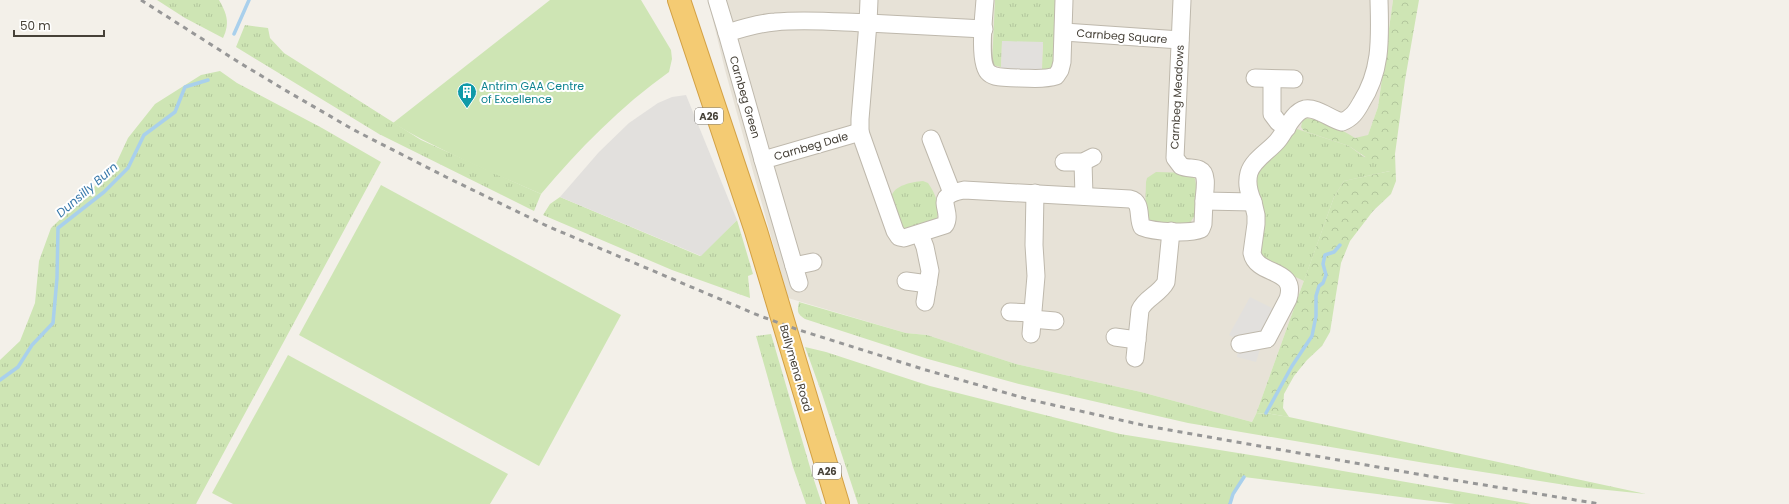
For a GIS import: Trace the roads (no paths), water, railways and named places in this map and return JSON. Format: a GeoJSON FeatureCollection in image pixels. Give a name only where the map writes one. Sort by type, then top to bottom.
{"type":"FeatureCollection","features":[{"type":"Feature","properties":{"kind":"highway","name":"Ballymena Road"},"geometry":{"type":"LineString","coordinates":[[664,0],[756,231]]}},
{"type":"Feature","properties":{"kind":"highway","name":"Ballymena Road"},"geometry":{"type":"LineString","coordinates":[[679,0],[756,231],[838,504]]}},
{"type":"Feature","properties":{"kind":"street","name":"Carnbeg Green"},"geometry":{"type":"LineString","coordinates":[[717,0],[763,160]]}},
{"type":"Feature","properties":{"kind":"street"},"geometry":{"type":"LineString","coordinates":[[860,132],[869,0]]}},
{"type":"Feature","properties":{"kind":"street","name":"Carnbeg Square"},"geometry":{"type":"LineString","coordinates":[[985,0],[983,61],[986,69],[996,76],[1013,78],[1047,78],[1058,74],[1062,66],[1064,0]]}},
{"type":"Feature","properties":{"kind":"street","name":"Carnbeg Meadows"},"geometry":{"type":"LineString","coordinates":[[1182,0],[1175,158],[1181,166],[1200,169],[1202,171],[1205,181],[1204,201]]}},
{"type":"Feature","properties":{"kind":"street"},"geometry":{"type":"LineString","coordinates":[[1240,344],[1267,339],[1288,299],[1290,292],[1289,284],[1284,277],[1258,265],[1253,257],[1256,215],[1248,185],[1249,172],[1254,164],[1279,140],[1295,116],[1305,109],[1312,110],[1342,122],[1349,119],[1356,111],[1368,92],[1377,67],[1380,53],[1380,0]]}},
{"type":"Feature","properties":{"kind":"street"},"geometry":{"type":"LineString","coordinates":[[727,33],[755,25],[801,20],[984,29]]}},
{"type":"Feature","properties":{"kind":"street","name":"Carnbeg Square"},"geometry":{"type":"LineString","coordinates":[[1064,32],[1180,40]]}},
{"type":"Feature","properties":{"kind":"street"},"geometry":{"type":"LineString","coordinates":[[1287,128],[1274,119],[1264,78],[1294,79]]}},
{"type":"Feature","properties":{"kind":"street","name":"Carnbeg Dale"},"geometry":{"type":"LineString","coordinates":[[799,283],[763,160],[860,132],[897,235],[904,238],[944,225],[947,220],[945,201],[947,196],[952,193]]}},
{"type":"Feature","properties":{"kind":"street"},"geometry":{"type":"LineString","coordinates":[[931,139],[952,193],[964,190],[1133,200],[1138,205],[1139,221],[1142,227],[1171,231],[1194,231],[1201,229],[1204,201],[1253,202]]}},
{"type":"Feature","properties":{"kind":"street"},"geometry":{"type":"LineString","coordinates":[[1064,162],[1088,160],[1084,196]]}},
{"type":"Feature","properties":{"kind":"street"},"geometry":{"type":"LineString","coordinates":[[1032,322],[1036,276],[1034,245],[1035,193]]}},
{"type":"Feature","properties":{"kind":"street"},"geometry":{"type":"LineString","coordinates":[[1135,358],[1141,306],[1163,289],[1166,282],[1171,231]]}},
{"type":"Feature","properties":{"kind":"street"},"geometry":{"type":"LineString","coordinates":[[920,234],[925,247],[930,271],[925,302]]}},
{"type":"Feature","properties":{"kind":"street"},"geometry":{"type":"LineString","coordinates":[[794,266],[813,262]]}},
{"type":"Feature","properties":{"kind":"street"},"geometry":{"type":"LineString","coordinates":[[906,280],[928,284]]}},
{"type":"Feature","properties":{"kind":"street"},"geometry":{"type":"LineString","coordinates":[[1010,312],[1032,322],[1055,321]]}},
{"type":"Feature","properties":{"kind":"street"},"geometry":{"type":"LineString","coordinates":[[1115,337],[1137,340]]}},
{"type":"Feature","properties":{"kind":"waterway"},"geometry":{"type":"LineString","coordinates":[[234,34],[249,0]]}},
{"type":"Feature","properties":{"kind":"waterway","name":"Dunsilly Burn"},"geometry":{"type":"LineString","coordinates":[[0,380],[18,367],[32,345],[53,323],[57,278],[58,228],[104,192],[128,168],[144,135],[175,112],[185,87],[208,80]]}},
{"type":"Feature","properties":{"kind":"waterway"},"geometry":{"type":"LineString","coordinates":[[1266,413],[1292,366],[1312,336],[1316,316],[1316,296],[1319,286],[1323,283],[1326,275],[1323,264],[1325,255],[1334,252],[1340,245]]}},
{"type":"Feature","properties":{"kind":"waterway"},"geometry":{"type":"LineString","coordinates":[[1230,504],[1233,494],[1244,477]]}},
{"type":"Feature","properties":{"kind":"railway"},"geometry":{"type":"LineString","coordinates":[[141,0],[285,90],[354,130],[446,177],[547,226],[760,316],[799,330],[926,370],[1031,400],[1147,426],[1417,474],[1600,504]]}},
{"type":"Feature","properties":{"kind":"place","name":"Antrim GAA Centre of Excellence"},"geometry":{"type":"Point","coordinates":[467,109]}}]}
